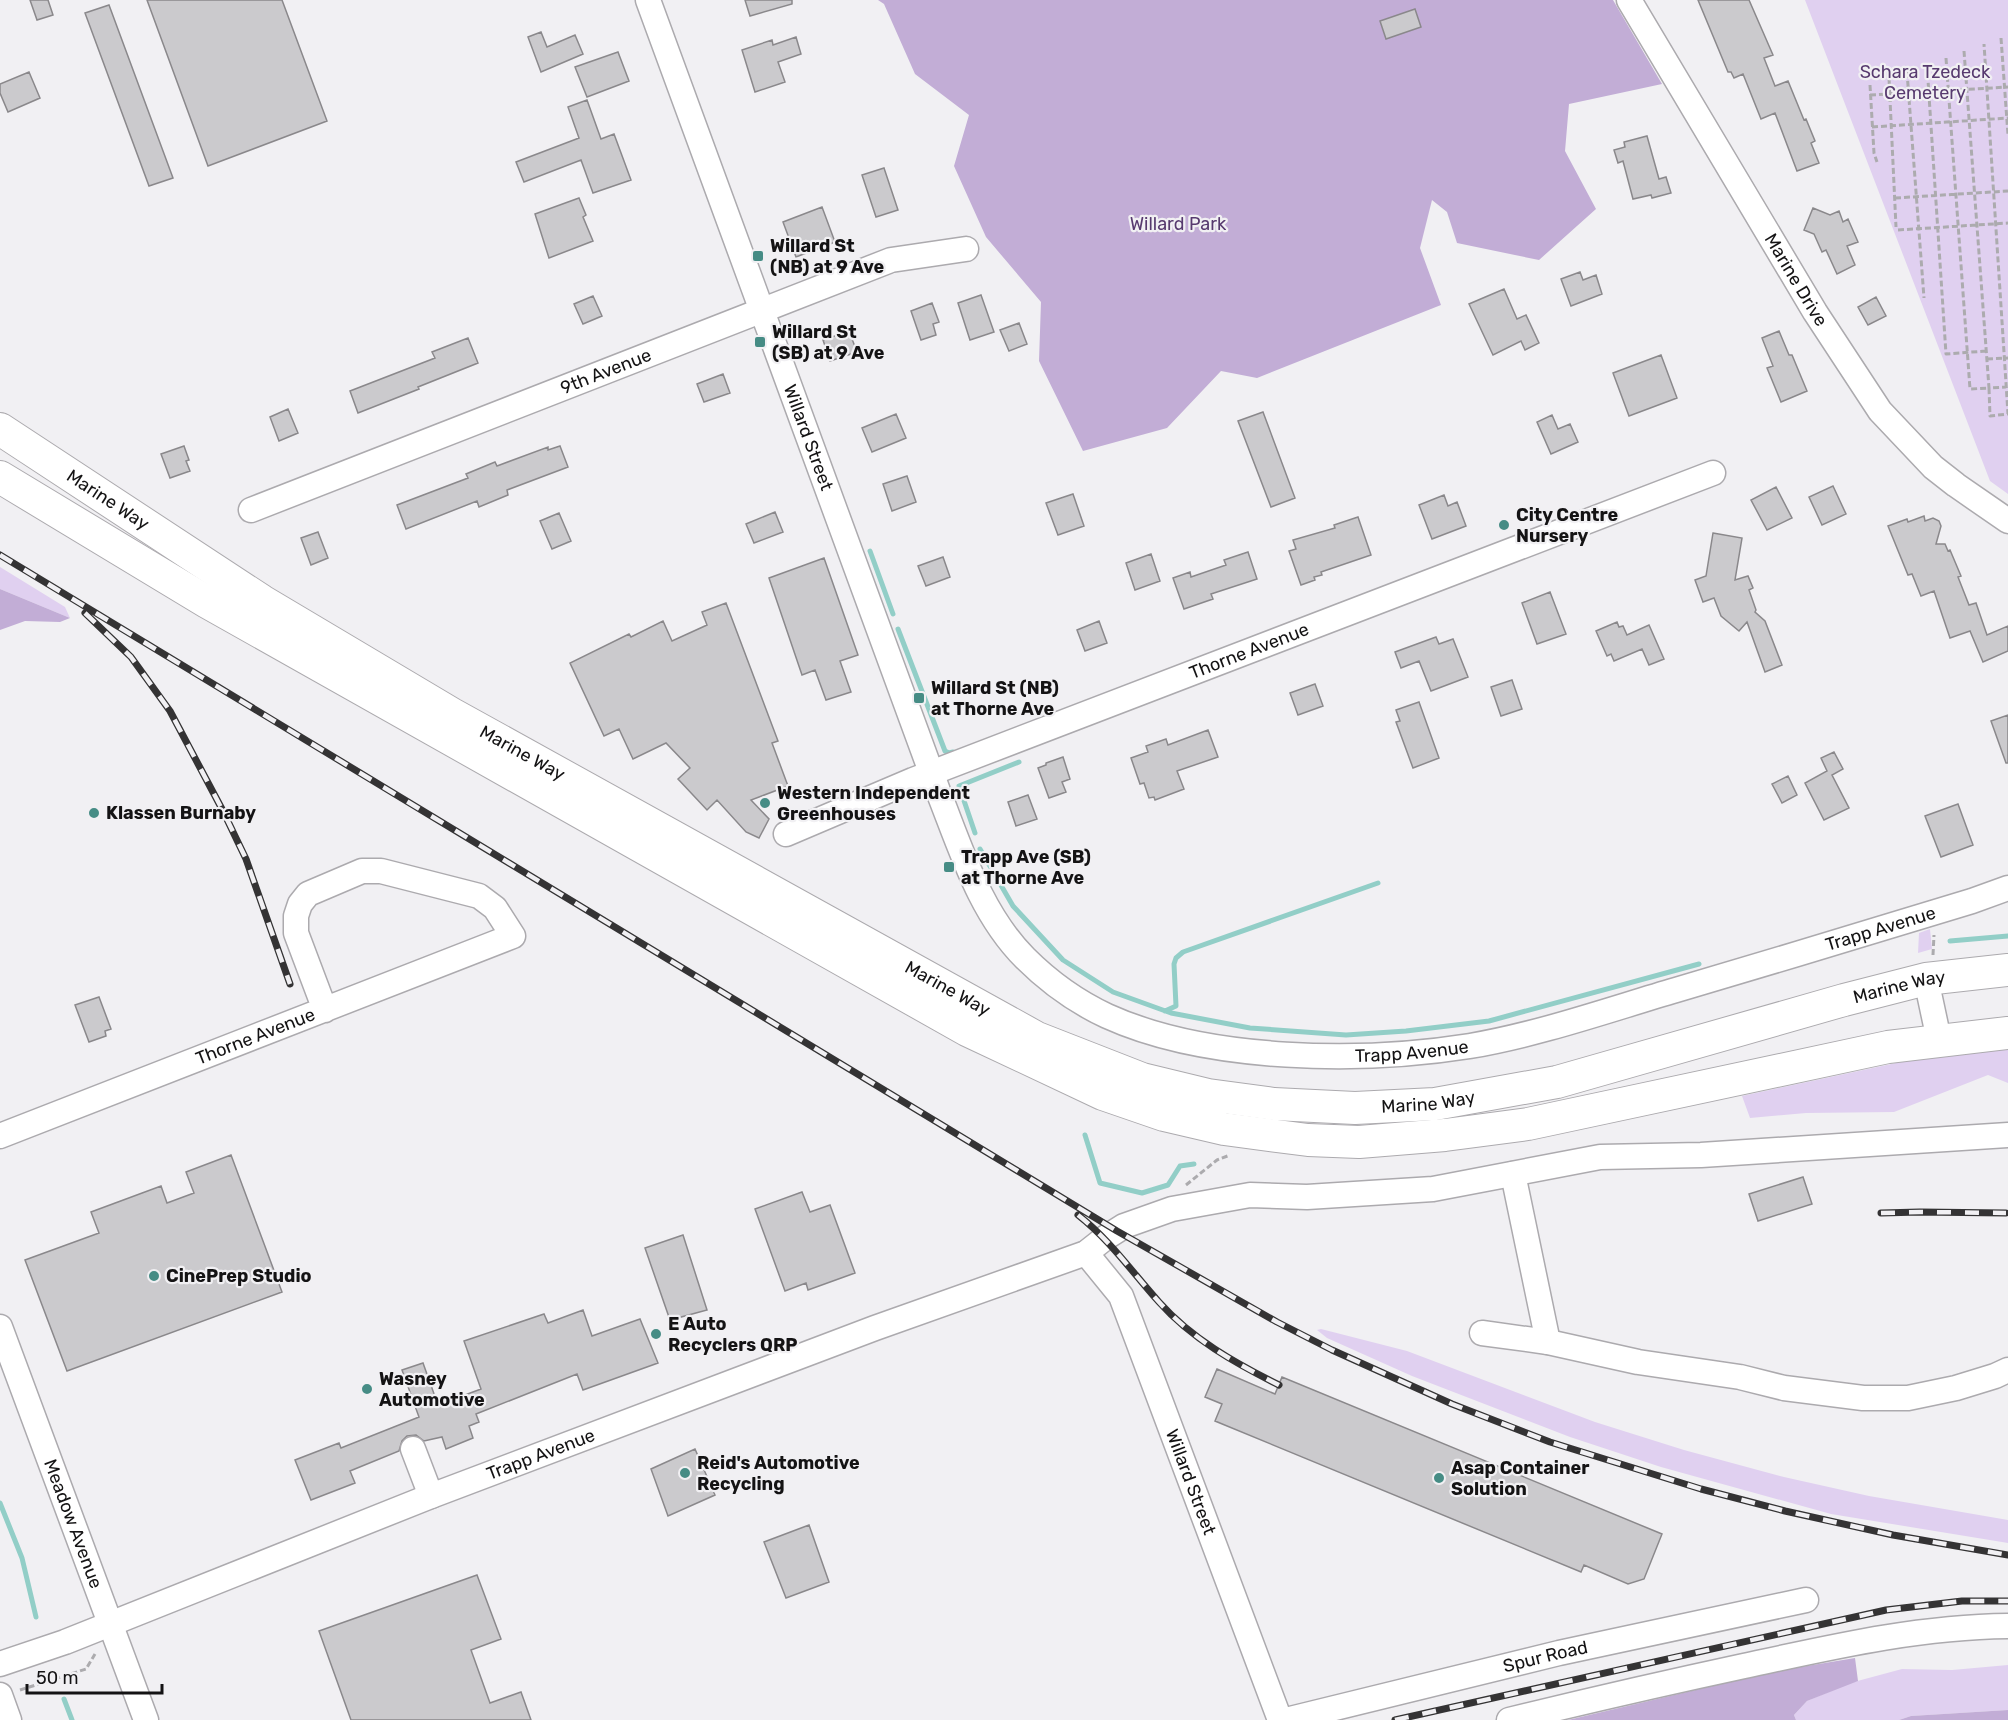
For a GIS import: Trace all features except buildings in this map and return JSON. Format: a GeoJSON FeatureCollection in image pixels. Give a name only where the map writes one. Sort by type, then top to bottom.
{"type":"FeatureCollection","features":[{"type":"Feature","properties":{"kind":"main road","name":"Marine Way"},"geometry":{"type":"LineString","coordinates":[[0,429],[262,601],[452,714],[1037,1038],[1142,1079],[1208,1095],[1274,1104],[1355,1108],[1435,1104],[1557,1082],[1844,1000],[1926,979],[2008,970]]}},
{"type":"Feature","properties":{"kind":"main road","name":"Marine Way"},"geometry":{"type":"LineString","coordinates":[[0,477],[207,602],[967,1030],[1103,1094],[1164,1115],[1224,1130],[1308,1140],[1359,1142],[1444,1135],[1528,1124],[1888,1047],[2008,1033]]}},
{"type":"Feature","properties":{"kind":"street","name":"Willard Street"},"geometry":{"type":"LineString","coordinates":[[648,0],[932,774]]}},
{"type":"Feature","properties":{"kind":"street","name":"Marine Drive"},"geometry":{"type":"LineString","coordinates":[[1629,0],[1815,312],[1880,411],[1933,467],[2008,521]]}},
{"type":"Feature","properties":{"kind":"street","name":"9th Avenue"},"geometry":{"type":"LineString","coordinates":[[251,510],[891,260],[966,249]]}},
{"type":"Feature","properties":{"kind":"street","name":"Thorne Avenue"},"geometry":{"type":"LineString","coordinates":[[786,834],[932,774],[1713,473]]}},
{"type":"Feature","properties":{"kind":"street","name":"Trapp Avenue"},"geometry":{"type":"LineString","coordinates":[[932,774],[973,879],[986,905],[1001,930],[1049,981],[1108,1016],[1143,1029],[1176,1038],[1273,1053],[1378,1055],[1472,1045],[1595,1015],[1972,901],[2008,888]]}},
{"type":"Feature","properties":{"kind":"street","name":"Thorne Avenue"},"geometry":{"type":"LineString","coordinates":[[0,1136],[325,1010],[513,936],[495,908],[478,896],[381,872],[362,871],[308,894],[300,904],[296,916],[296,933],[325,1010]]}},
{"type":"Feature","properties":{"kind":"street"},"geometry":{"type":"LineString","coordinates":[[1926,979],[1939,1040]]}},
{"type":"Feature","properties":{"kind":"street","name":"Trapp Avenue"},"geometry":{"type":"LineString","coordinates":[[4,1663],[68,1640],[431,1496],[876,1328],[1086,1253],[1124,1226],[1183,1206],[1250,1195],[1307,1197],[1433,1189],[1600,1157],[1701,1155],[2008,1135]]}},
{"type":"Feature","properties":{"kind":"street"},"geometry":{"type":"LineString","coordinates":[[1513,1174],[1548,1342]]}},
{"type":"Feature","properties":{"kind":"street","name":"Willard Street"},"geometry":{"type":"LineString","coordinates":[[1086,1253],[1121,1296],[1280,1720]]}},
{"type":"Feature","properties":{"kind":"street","name":"Meadow Avenue"},"geometry":{"type":"LineString","coordinates":[[0,1328],[146,1720]]}},
{"type":"Feature","properties":{"kind":"street"},"geometry":{"type":"LineString","coordinates":[[1482,1333],[1548,1342],[1638,1362],[1740,1377],[1807,1391],[1863,1398],[1908,1398],[1956,1388],[2008,1370]]}},
{"type":"Feature","properties":{"kind":"street"},"geometry":{"type":"LineString","coordinates":[[413,1449],[431,1496]]}},
{"type":"Feature","properties":{"kind":"street","name":"Spur Road"},"geometry":{"type":"LineString","coordinates":[[1286,1720],[1559,1653],[1806,1600]]}},
{"type":"Feature","properties":{"kind":"street"},"geometry":{"type":"LineString","coordinates":[[1509,1720],[1905,1633],[2008,1626]]}},
{"type":"Feature","properties":{"kind":"street"},"geometry":{"type":"LineString","coordinates":[[0,1696],[9,1720]]}},
{"type":"Feature","properties":{"kind":"path"},"geometry":{"type":"LineString","coordinates":[[2001,38],[2008,135]]}},
{"type":"Feature","properties":{"kind":"path"},"geometry":{"type":"LineString","coordinates":[[1964,51],[1990,416],[2008,414],[1984,44]]}},
{"type":"Feature","properties":{"kind":"path"},"geometry":{"type":"LineString","coordinates":[[1946,58],[1970,389],[2007,387]]}},
{"type":"Feature","properties":{"kind":"path"},"geometry":{"type":"LineString","coordinates":[[1928,65],[1946,354],[1986,351]]}},
{"type":"Feature","properties":{"kind":"path"},"geometry":{"type":"LineString","coordinates":[[1907,72],[1924,298]]}},
{"type":"Feature","properties":{"kind":"path"},"geometry":{"type":"LineString","coordinates":[[1889,78],[1897,229],[2008,223]]}},
{"type":"Feature","properties":{"kind":"path"},"geometry":{"type":"LineString","coordinates":[[1870,86],[1874,153],[1877,162]]}},
{"type":"Feature","properties":{"kind":"path"},"geometry":{"type":"LineString","coordinates":[[1870,95],[2006,87]]}},
{"type":"Feature","properties":{"kind":"path"},"geometry":{"type":"LineString","coordinates":[[1872,126],[2007,118]]}},
{"type":"Feature","properties":{"kind":"path"},"geometry":{"type":"LineString","coordinates":[[1895,198],[2008,191]]}},
{"type":"Feature","properties":{"kind":"path"},"geometry":{"type":"LineString","coordinates":[[1987,359],[2006,358]]}},
{"type":"Feature","properties":{"kind":"path"},"geometry":{"type":"LineString","coordinates":[[1926,979],[1933,956],[1933,938],[1936,932]]}},
{"type":"Feature","properties":{"kind":"path"},"geometry":{"type":"LineString","coordinates":[[1184,1188],[1217,1160],[1236,1152],[1252,1134]]}},
{"type":"Feature","properties":{"kind":"path"},"geometry":{"type":"LineString","coordinates":[[0,1696],[86,1668],[111,1623]]}},
{"type":"Feature","properties":{"kind":"green space","name":"Willard Park"},"geometry":{"type":"Polygon","coordinates":[[[878,0],[1613,0],[1662,84],[1569,104],[1565,151],[1596,209],[1539,260],[1457,243],[1447,212],[1432,200],[1420,248],[1441,305],[1257,378],[1221,371],[1167,428],[1083,451],[1039,361],[1041,302],[986,237],[954,166],[969,115],[915,74],[884,4],[878,0]]]}},
{"type":"Feature","properties":{"kind":"green space","name":"Schara Tzedeck Cemetery"},"geometry":{"type":"Polygon","coordinates":[[[1805,0],[2008,0],[2008,494],[1990,481],[1805,0]]]}},
{"type":"Feature","properties":{"kind":"green space"},"geometry":{"type":"Polygon","coordinates":[[[0,567],[65,607],[70,618],[0,589],[0,567]]]}},
{"type":"Feature","properties":{"kind":"green space"},"geometry":{"type":"Polygon","coordinates":[[[0,589],[70,618],[60,622],[25,621],[0,630],[0,589]]]}},
{"type":"Feature","properties":{"kind":"green space"},"geometry":{"type":"Polygon","coordinates":[[[1930,929],[1932,949],[1918,953],[1919,933],[1930,929]]]}},
{"type":"Feature","properties":{"kind":"green space"},"geometry":{"type":"Polygon","coordinates":[[[2008,1048],[2008,1083],[1988,1075],[1894,1112],[1806,1113],[1750,1118],[1742,1096],[1924,1057],[2008,1048]]]}},
{"type":"Feature","properties":{"kind":"green space"},"geometry":{"type":"Polygon","coordinates":[[[1321,1329],[1407,1351],[1595,1422],[1684,1450],[1784,1477],[1869,1496],[2008,1520],[2008,1543],[1831,1514],[1661,1467],[1570,1437],[1412,1376],[1327,1338],[1317,1330],[1321,1329]]]}},
{"type":"Feature","properties":{"kind":"green space"},"geometry":{"type":"Polygon","coordinates":[[[1855,1658],[1858,1681],[1807,1701],[1794,1715],[1796,1720],[1568,1720],[1776,1671],[1855,1658]]]}},
{"type":"Feature","properties":{"kind":"green space"},"geometry":{"type":"Polygon","coordinates":[[[2008,1665],[2008,1710],[1911,1716],[1899,1720],[1796,1720],[1794,1715],[1807,1701],[1850,1683],[1902,1669],[1952,1670],[2008,1665]]]}},
{"type":"Feature","properties":{"kind":"green space"},"geometry":{"type":"Polygon","coordinates":[[[2008,1710],[2008,1720],[1899,1720],[1911,1716],[2008,1710]]]}},
{"type":"Feature","properties":{"kind":"waterway"},"geometry":{"type":"LineString","coordinates":[[870,551],[893,614]]}},
{"type":"Feature","properties":{"kind":"waterway"},"geometry":{"type":"LineString","coordinates":[[898,629],[945,751],[953,752]]}},
{"type":"Feature","properties":{"kind":"waterway"},"geometry":{"type":"LineString","coordinates":[[975,833],[959,786],[1019,762]]}},
{"type":"Feature","properties":{"kind":"waterway"},"geometry":{"type":"LineString","coordinates":[[980,849],[1013,906],[1063,960],[1113,992],[1171,1013],[1250,1028],[1346,1035],[1406,1031],[1489,1021],[1699,964]]}},
{"type":"Feature","properties":{"kind":"waterway"},"geometry":{"type":"LineString","coordinates":[[1165,1011],[1176,1006],[1174,964],[1176,958],[1183,952],[1378,883]]}},
{"type":"Feature","properties":{"kind":"waterway"},"geometry":{"type":"LineString","coordinates":[[1950,941],[2008,936]]}},
{"type":"Feature","properties":{"kind":"waterway"},"geometry":{"type":"LineString","coordinates":[[1085,1135],[1100,1183],[1142,1193],[1168,1185],[1180,1166],[1194,1164]]}},
{"type":"Feature","properties":{"kind":"waterway"},"geometry":{"type":"LineString","coordinates":[[0,1503],[22,1558],[36,1617]]}},
{"type":"Feature","properties":{"kind":"waterway"},"geometry":{"type":"LineString","coordinates":[[64,1699],[72,1720]]}},
{"type":"Feature","properties":{"kind":"railway"},"geometry":{"type":"LineString","coordinates":[[0,555],[1117,1231],[1277,1322],[1332,1350],[1452,1404],[1550,1442],[1701,1489],[1785,1511],[1893,1535],[2008,1555]]}},
{"type":"Feature","properties":{"kind":"railway"},"geometry":{"type":"LineString","coordinates":[[85,613],[131,657],[170,711],[246,859],[290,984]]}},
{"type":"Feature","properties":{"kind":"railway"},"geometry":{"type":"LineString","coordinates":[[1881,1213],[2006,1213]]}},
{"type":"Feature","properties":{"kind":"railway"},"geometry":{"type":"LineString","coordinates":[[1078,1215],[1111,1246],[1159,1302],[1185,1327],[1230,1359],[1279,1385]]}},
{"type":"Feature","properties":{"kind":"railway"},"geometry":{"type":"LineString","coordinates":[[1395,1720],[1886,1610],[1962,1601],[2008,1601]]}},
{"type":"Feature","properties":{"kind":"place","name":"Willard St (NB) at 9 Ave"},"geometry":{"type":"Point","coordinates":[758,256]}},
{"type":"Feature","properties":{"kind":"place","name":"Willard St (SB) at 9 Ave"},"geometry":{"type":"Point","coordinates":[760,342]}},
{"type":"Feature","properties":{"kind":"place","name":"City Centre Nursery"},"geometry":{"type":"Point","coordinates":[1504,525]}},
{"type":"Feature","properties":{"kind":"place","name":"Willard St (NB) at Thorne Ave"},"geometry":{"type":"Point","coordinates":[919,698]}},
{"type":"Feature","properties":{"kind":"place","name":"Western Independent Greenhouses"},"geometry":{"type":"Point","coordinates":[765,803]}},
{"type":"Feature","properties":{"kind":"place","name":"Klassen Burnaby"},"geometry":{"type":"Point","coordinates":[94,813]}},
{"type":"Feature","properties":{"kind":"place","name":"Trapp Ave (SB) at Thorne Ave"},"geometry":{"type":"Point","coordinates":[949,867]}},
{"type":"Feature","properties":{"kind":"place","name":"CinePrep Studio"},"geometry":{"type":"Point","coordinates":[154,1276]}},
{"type":"Feature","properties":{"kind":"place","name":"E Auto Recyclers QRP"},"geometry":{"type":"Point","coordinates":[656,1334]}},
{"type":"Feature","properties":{"kind":"place","name":"Wasney Automotive"},"geometry":{"type":"Point","coordinates":[367,1389]}},
{"type":"Feature","properties":{"kind":"place","name":"Reid's Automotive Recycling"},"geometry":{"type":"Point","coordinates":[685,1473]}},
{"type":"Feature","properties":{"kind":"place","name":"Asap Container Solution"},"geometry":{"type":"Point","coordinates":[1439,1478]}}]}
